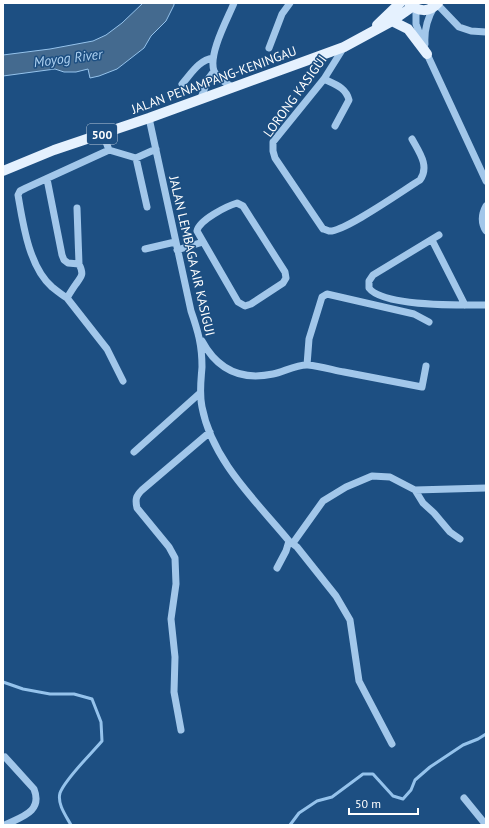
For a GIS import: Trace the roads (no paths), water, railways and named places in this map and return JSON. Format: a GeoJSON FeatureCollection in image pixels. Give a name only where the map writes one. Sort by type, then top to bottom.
{"type":"FeatureCollection","features":[{"type":"Feature","properties":{"kind":"main road","name":"JALAN PENAMPANG-KENINGAU"},"geometry":{"type":"LineString","coordinates":[[366,36],[400,3]]}},
{"type":"Feature","properties":{"kind":"main road"},"geometry":{"type":"LineString","coordinates":[[412,6],[425,10],[436,5]]}},
{"type":"Feature","properties":{"kind":"main road","name":"JALAN PENAMPANG-KENINGAU"},"geometry":{"type":"LineString","coordinates":[[3,170],[344,47],[392,21],[412,6]]}},
{"type":"Feature","properties":{"kind":"main road"},"geometry":{"type":"LineString","coordinates":[[392,21],[408,29],[427,54]]}},
{"type":"Feature","properties":{"kind":"street"},"geometry":{"type":"LineString","coordinates":[[232,87],[222,80],[214,71],[213,58],[217,44],[234,3]]}},
{"type":"Feature","properties":{"kind":"street"},"geometry":{"type":"LineString","coordinates":[[269,48],[282,14],[290,3]]}},
{"type":"Feature","properties":{"kind":"street"},"geometry":{"type":"LineString","coordinates":[[427,54],[425,42],[427,19],[436,5],[459,27],[471,31],[486,32]]}},
{"type":"Feature","properties":{"kind":"street"},"geometry":{"type":"LineString","coordinates":[[412,6],[416,24],[427,54],[486,181]]}},
{"type":"Feature","properties":{"kind":"street","name":"LORONG KASIGUI"},"geometry":{"type":"LineString","coordinates":[[344,47],[324,78],[273,142],[272,146],[275,158],[323,229],[329,232],[349,225],[420,180],[423,175],[425,165],[412,139]]}},
{"type":"Feature","properties":{"kind":"street"},"geometry":{"type":"LineString","coordinates":[[182,84],[201,62],[213,58]]}},
{"type":"Feature","properties":{"kind":"street"},"geometry":{"type":"LineString","coordinates":[[201,98],[208,79],[214,71]]}},
{"type":"Feature","properties":{"kind":"street"},"geometry":{"type":"LineString","coordinates":[[324,78],[343,89],[348,96],[348,100],[335,126]]}},
{"type":"Feature","properties":{"kind":"street","name":"JALAN LEMBAGA AIR KASIGUI"},"geometry":{"type":"LineString","coordinates":[[149,118],[175,242],[191,311],[200,338],[202,367],[200,393],[205,420],[218,450],[237,480],[336,596],[350,620],[359,681],[392,744]]}},
{"type":"Feature","properties":{"kind":"street"},"geometry":{"type":"LineString","coordinates":[[103,134],[109,150]]}},
{"type":"Feature","properties":{"kind":"street"},"geometry":{"type":"LineString","coordinates":[[123,381],[107,349],[67,298],[52,287],[39,272],[25,234],[18,195],[20,191],[109,150],[136,158],[156,149]]}},
{"type":"Feature","properties":{"kind":"street"},"geometry":{"type":"LineString","coordinates":[[136,158],[147,207]]}},
{"type":"Feature","properties":{"kind":"street"},"geometry":{"type":"LineString","coordinates":[[47,179],[62,255],[64,260],[68,263],[79,264]]}},
{"type":"Feature","properties":{"kind":"street"},"geometry":{"type":"LineString","coordinates":[[238,203],[243,206],[285,272],[286,278],[283,283],[251,304],[245,306],[238,302],[203,242],[197,231],[198,227],[223,209],[238,203]]}},
{"type":"Feature","properties":{"kind":"street"},"geometry":{"type":"LineString","coordinates":[[486,206],[482,216],[482,223],[486,231]]}},
{"type":"Feature","properties":{"kind":"street"},"geometry":{"type":"LineString","coordinates":[[67,298],[76,283],[81,279],[82,270],[79,264],[77,208]]}},
{"type":"Feature","properties":{"kind":"street"},"geometry":{"type":"LineString","coordinates":[[439,235],[373,275],[369,281],[369,288],[377,296],[406,302],[423,304],[486,305]]}},
{"type":"Feature","properties":{"kind":"street"},"geometry":{"type":"LineString","coordinates":[[432,240],[465,305]]}},
{"type":"Feature","properties":{"kind":"street"},"geometry":{"type":"LineString","coordinates":[[145,249],[175,242]]}},
{"type":"Feature","properties":{"kind":"street"},"geometry":{"type":"LineString","coordinates":[[177,250],[203,242]]}},
{"type":"Feature","properties":{"kind":"street"},"geometry":{"type":"LineString","coordinates":[[307,365],[309,339],[322,297],[327,294],[414,314],[430,322]]}},
{"type":"Feature","properties":{"kind":"street"},"geometry":{"type":"LineString","coordinates":[[200,338],[208,353],[219,364],[242,375],[256,376],[273,374],[307,365],[422,387],[426,366]]}},
{"type":"Feature","properties":{"kind":"street"},"geometry":{"type":"LineString","coordinates":[[134,452],[200,393]]}},
{"type":"Feature","properties":{"kind":"street"},"geometry":{"type":"LineString","coordinates":[[181,730],[174,692],[175,656],[171,619],[176,584],[175,558],[169,547],[137,508],[135,500],[137,495],[142,490],[210,432]]}},
{"type":"Feature","properties":{"kind":"street"},"geometry":{"type":"LineString","coordinates":[[277,568],[291,542],[323,501],[346,487],[372,476],[390,478],[415,490],[486,488]]}},
{"type":"Feature","properties":{"kind":"street"},"geometry":{"type":"LineString","coordinates":[[415,490],[423,503],[434,513],[450,532],[460,539]]}},
{"type":"Feature","properties":{"kind":"street"},"geometry":{"type":"LineString","coordinates":[[5,757],[34,789],[36,800],[35,806],[30,812],[5,825]]}},
{"type":"Feature","properties":{"kind":"street"},"geometry":{"type":"LineString","coordinates":[[464,798],[486,825]]}},
{"type":"Feature","properties":{"kind":"water","name":"Moyog River"},"geometry":{"type":"Polygon","coordinates":[[[143,3],[174,3],[174,5],[166,21],[151,36],[144,48],[117,69],[90,78],[88,69],[76,72],[64,72],[55,69],[3,76],[3,55],[50,49],[93,41],[106,35],[122,23],[143,3]]]}},
{"type":"Feature","properties":{"kind":"waterway"},"geometry":{"type":"LineString","coordinates":[[3,682],[23,689],[50,694],[74,694],[92,699],[101,722],[102,741],[67,781],[60,793],[59,797],[61,806],[71,825]]}},
{"type":"Feature","properties":{"kind":"waterway"},"geometry":{"type":"LineString","coordinates":[[290,825],[299,813],[317,801],[332,797],[363,774],[373,774],[393,796],[403,799],[411,790],[415,780],[430,767],[463,745],[486,734]]}}]}
